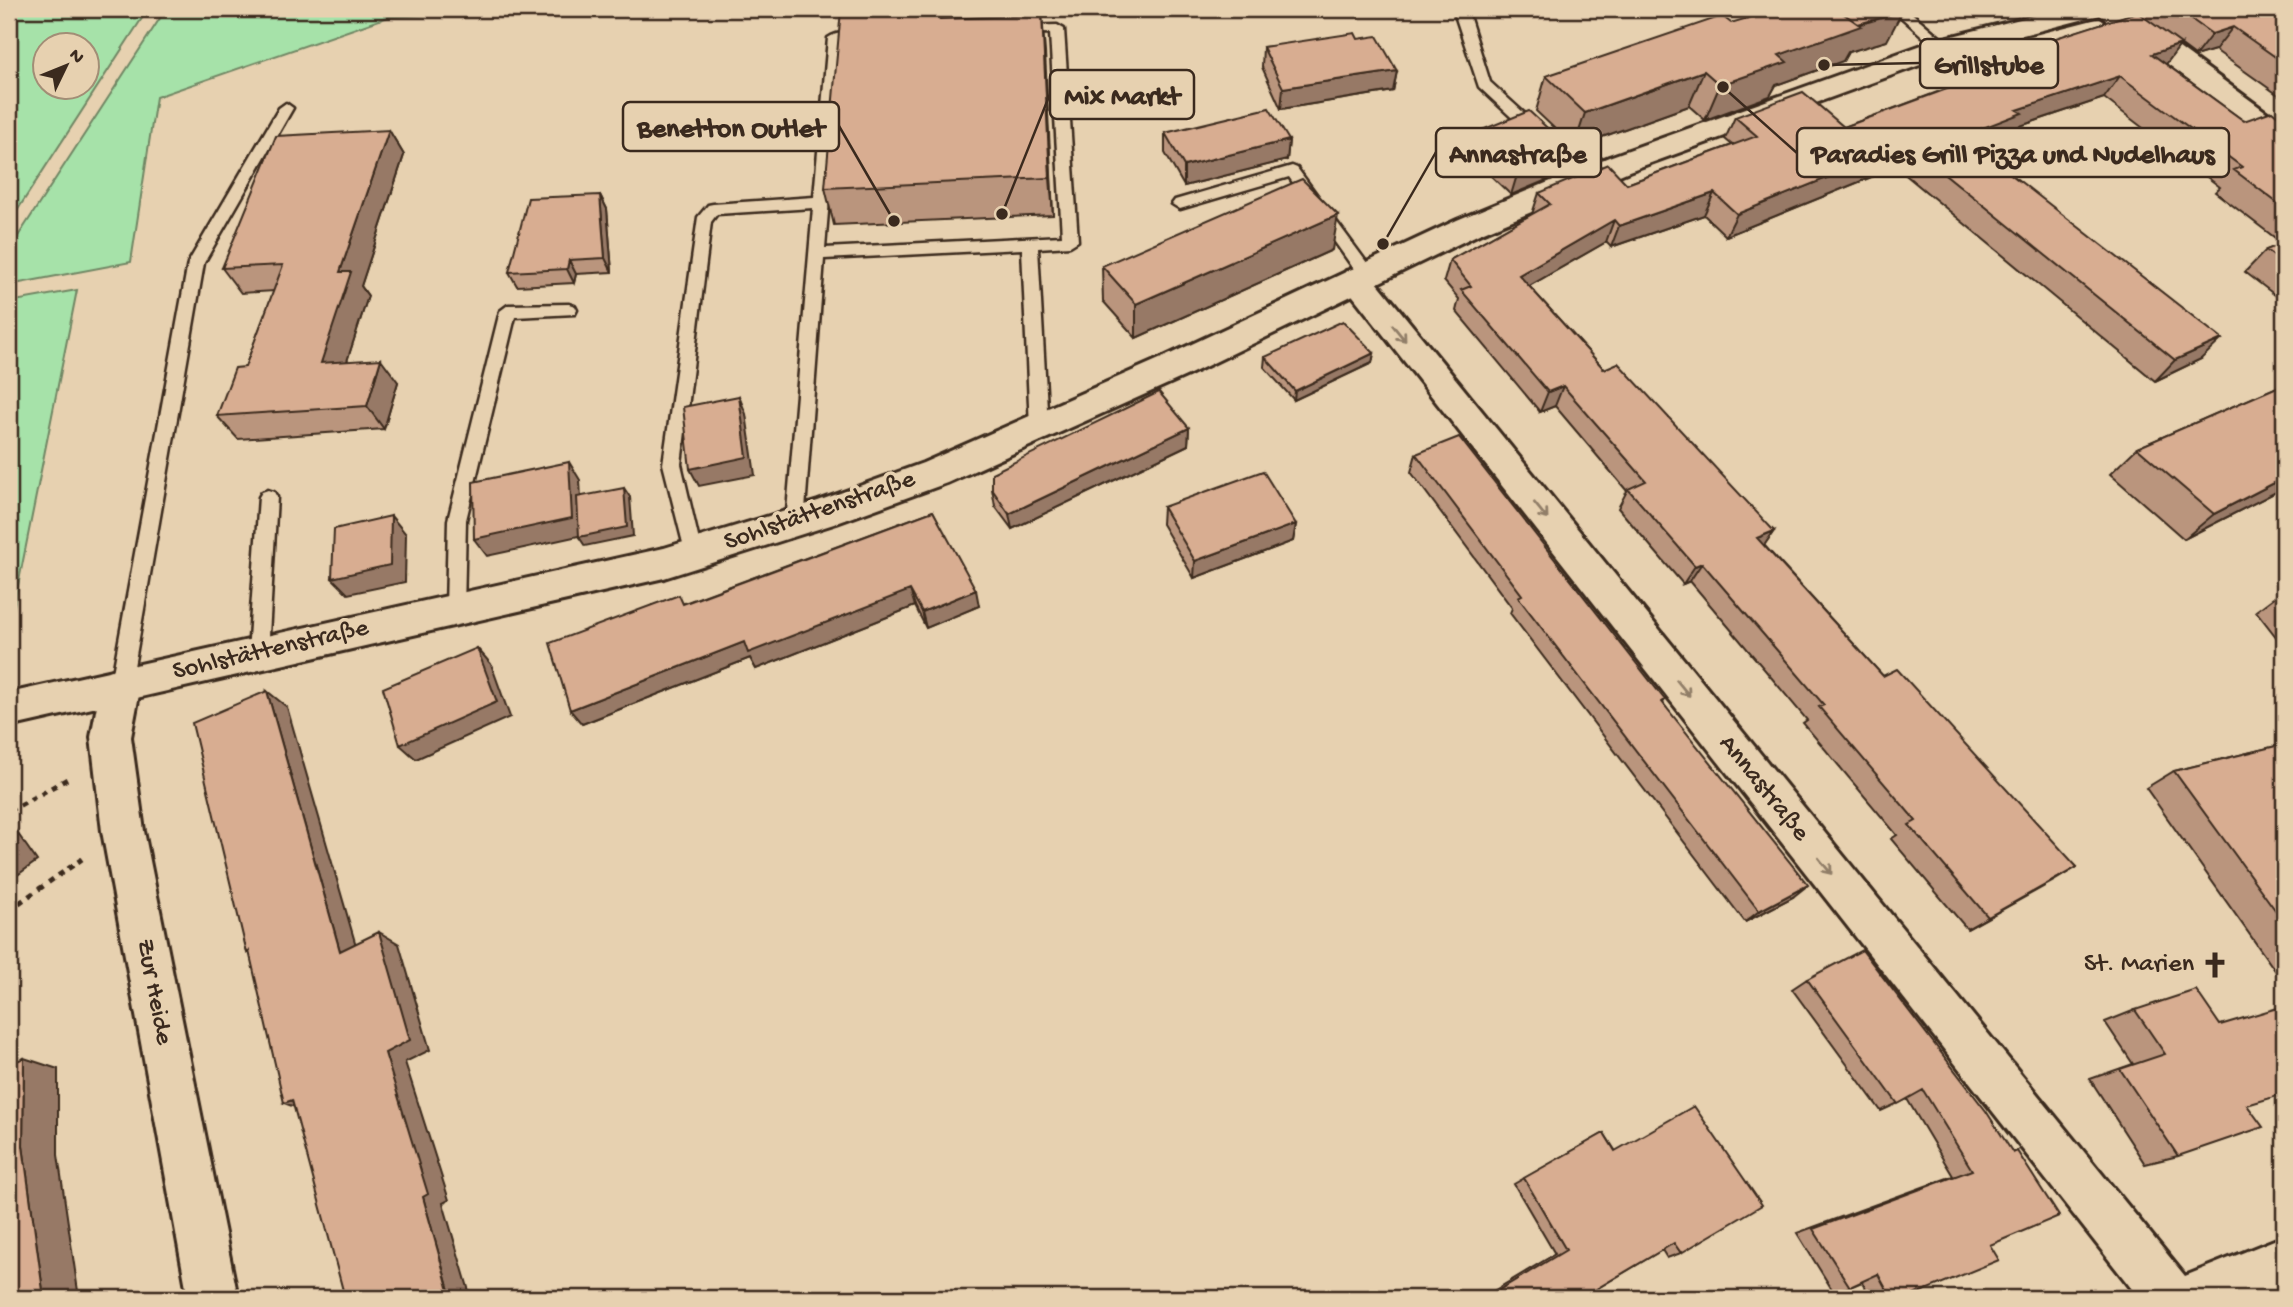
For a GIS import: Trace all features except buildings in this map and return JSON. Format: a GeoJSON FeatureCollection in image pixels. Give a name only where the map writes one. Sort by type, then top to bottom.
{"type":"FeatureCollection","features":[{"type":"Feature","properties":{"kind":"street","name":"Sohlstättenstraße"},"geometry":{"type":"LineString","coordinates":[[9,710],[664,563],[795,523],[935,472],[1039,427],[1176,366],[1468,228],[1586,178],[1943,47],[2051,13],[2091,9]]}},
{"type":"Feature","properties":{"kind":"street"},"geometry":{"type":"LineString","coordinates":[[2109,9],[2284,139]]}},
{"type":"Feature","properties":{"kind":"street","name":"Annastraße"},"geometry":{"type":"LineString","coordinates":[[1362,277],[2170,1298]]}},
{"type":"Feature","properties":{"kind":"street","name":"Zur Heide"},"geometry":{"type":"LineString","coordinates":[[121,684],[111,737],[123,831],[213,1298]]}},
{"type":"Feature","properties":{"kind":"street"},"geometry":{"type":"LineString","coordinates":[[2193,1298],[2284,1261]]}},
{"type":"Feature","properties":{"kind":"lane"},"geometry":{"type":"LineString","coordinates":[[1460,9],[1484,84],[1586,178]]}},
{"type":"Feature","properties":{"kind":"lane"},"geometry":{"type":"LineString","coordinates":[[1899,9],[1943,47]]}},
{"type":"Feature","properties":{"kind":"lane"},"geometry":{"type":"LineString","coordinates":[[817,254],[1070,241],[1057,29],[1001,31]]}},
{"type":"Feature","properties":{"kind":"lane"},"geometry":{"type":"LineString","coordinates":[[795,523],[835,38],[876,37]]}},
{"type":"Feature","properties":{"kind":"lane"},"geometry":{"type":"LineString","coordinates":[[121,684],[196,262],[286,108]]}},
{"type":"Feature","properties":{"kind":"lane"},"geometry":{"type":"LineString","coordinates":[[1180,204],[1292,172],[1362,277]]}},
{"type":"Feature","properties":{"kind":"lane"},"geometry":{"type":"LineString","coordinates":[[693,554],[672,464],[703,221],[713,209],[821,202]]}},
{"type":"Feature","properties":{"kind":"lane"},"geometry":{"type":"LineString","coordinates":[[1030,243],[1039,427]]}},
{"type":"Feature","properties":{"kind":"lane"},"geometry":{"type":"LineString","coordinates":[[455,610],[457,520],[508,311],[569,310]]}},
{"type":"Feature","properties":{"kind":"lane"},"geometry":{"type":"LineString","coordinates":[[258,653],[268,497]]}},
{"type":"Feature","properties":{"kind":"path"},"geometry":{"type":"LineString","coordinates":[[9,811],[44,789],[114,759]]}},
{"type":"Feature","properties":{"kind":"path"},"geometry":{"type":"LineString","coordinates":[[9,910],[123,831]]}},
{"type":"Feature","properties":{"kind":"green space"},"geometry":{"type":"Polygon","coordinates":[[[9,9],[148,9],[102,80],[102,32],[32,32],[32,102],[88,102],[9,223],[9,9]]]}},
{"type":"Feature","properties":{"kind":"green space"},"geometry":{"type":"Polygon","coordinates":[[[166,9],[541,9],[388,17],[156,97],[131,262],[9,285],[9,250],[166,9]]]}},
{"type":"Feature","properties":{"kind":"green space"},"geometry":{"type":"Polygon","coordinates":[[[77,290],[12,616],[9,616],[9,302],[77,290]]]}},
{"type":"Feature","properties":{"kind":"place","name":"Grillstube"},"geometry":{"type":"Point","coordinates":[1824,65]}},
{"type":"Feature","properties":{"kind":"place","name":"Paradies Grill Pizza und Nudelhaus"},"geometry":{"type":"Point","coordinates":[1723,87]}},
{"type":"Feature","properties":{"kind":"place","name":"Mix Markt"},"geometry":{"type":"Point","coordinates":[1002,214]}},
{"type":"Feature","properties":{"kind":"place","name":"Benetton Outlet"},"geometry":{"type":"Point","coordinates":[894,221]}},
{"type":"Feature","properties":{"kind":"place","name":"Annastraße"},"geometry":{"type":"Point","coordinates":[1383,244]}},
{"type":"Feature","properties":{"kind":"place","name":"St. Marien"},"geometry":{"type":"Point","coordinates":[2215,965]}}]}
